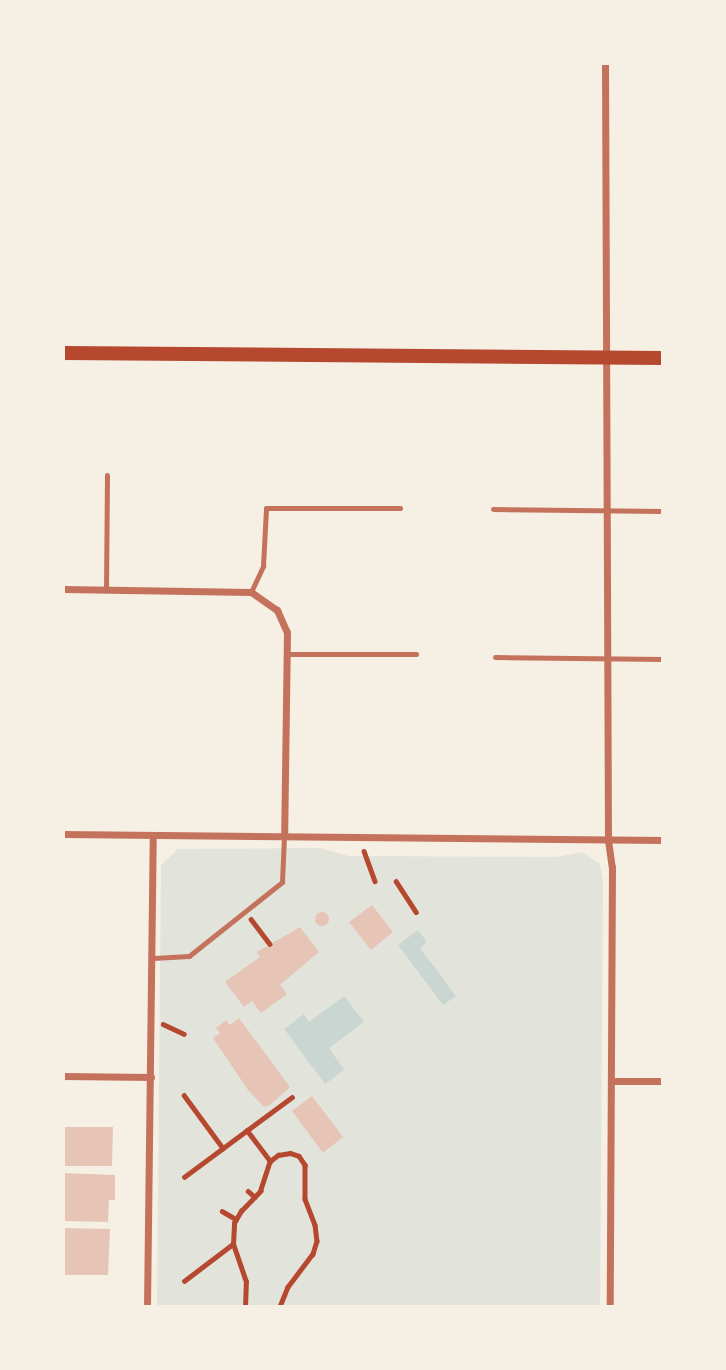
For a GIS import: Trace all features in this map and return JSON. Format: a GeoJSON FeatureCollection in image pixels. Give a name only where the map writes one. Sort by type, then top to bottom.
{"type":"FeatureCollection","features":[{"type":"Feature","properties":{"kind":"main road"},"geometry":{"type":"LineString","coordinates":[[63,353],[663,358]]}},
{"type":"Feature","properties":{"kind":"street"},"geometry":{"type":"LineString","coordinates":[[604,63],[608,839],[612,867],[610,1307]]}},
{"type":"Feature","properties":{"kind":"street"},"geometry":{"type":"LineString","coordinates":[[63,589],[251,592],[277,610],[286,632],[284,836]]}},
{"type":"Feature","properties":{"kind":"street"},"geometry":{"type":"LineString","coordinates":[[63,834],[663,839]]}},
{"type":"Feature","properties":{"kind":"street"},"geometry":{"type":"LineString","coordinates":[[147,1307],[153,835]]}},
{"type":"Feature","properties":{"kind":"street"},"geometry":{"type":"LineString","coordinates":[[63,1076],[151,1077]]}},
{"type":"Feature","properties":{"kind":"street"},"geometry":{"type":"LineString","coordinates":[[611,1081],[663,1081]]}},
{"type":"Feature","properties":{"kind":"lane"},"geometry":{"type":"LineString","coordinates":[[106,590],[107,475]]}},
{"type":"Feature","properties":{"kind":"lane"},"geometry":{"type":"LineString","coordinates":[[251,592],[263,566],[266,508],[400,508]]}},
{"type":"Feature","properties":{"kind":"lane"},"geometry":{"type":"LineString","coordinates":[[493,509],[663,511]]}},
{"type":"Feature","properties":{"kind":"lane"},"geometry":{"type":"LineString","coordinates":[[286,654],[416,654]]}},
{"type":"Feature","properties":{"kind":"lane"},"geometry":{"type":"LineString","coordinates":[[495,657],[663,659]]}},
{"type":"Feature","properties":{"kind":"lane"},"geometry":{"type":"LineString","coordinates":[[153,958],[189,956],[282,882],[284,836]]}},
{"type":"Feature","properties":{"kind":"path"},"geometry":{"type":"LineString","coordinates":[[359,837],[374,881]]}},
{"type":"Feature","properties":{"kind":"path"},"geometry":{"type":"LineString","coordinates":[[396,881],[416,912]]}},
{"type":"Feature","properties":{"kind":"path"},"geometry":{"type":"LineString","coordinates":[[245,911],[270,944]]}},
{"type":"Feature","properties":{"kind":"path"},"geometry":{"type":"LineString","coordinates":[[152,1019],[184,1034]]}},
{"type":"Feature","properties":{"kind":"path"},"geometry":{"type":"LineString","coordinates":[[184,1096],[223,1148]]}},
{"type":"Feature","properties":{"kind":"path"},"geometry":{"type":"LineString","coordinates":[[184,1177],[292,1097]]}},
{"type":"Feature","properties":{"kind":"path"},"geometry":{"type":"LineString","coordinates":[[247,1130],[270,1161]]}},
{"type":"Feature","properties":{"kind":"path"},"geometry":{"type":"LineString","coordinates":[[245,1307],[244,1273],[233,1244],[236,1219],[264,1184],[270,1161],[283,1153],[294,1154],[302,1160],[306,1171],[304,1199],[317,1233],[313,1254],[288,1287],[280,1307]]}},
{"type":"Feature","properties":{"kind":"path"},"geometry":{"type":"LineString","coordinates":[[248,1191],[255,1197]]}},
{"type":"Feature","properties":{"kind":"path"},"geometry":{"type":"LineString","coordinates":[[222,1211],[236,1219]]}},
{"type":"Feature","properties":{"kind":"path"},"geometry":{"type":"LineString","coordinates":[[184,1282],[233,1244]]}},
{"type":"Feature","properties":{"kind":"shaded area"},"geometry":{"type":"Polygon","coordinates":[[[320,848],[349,856],[556,857],[582,852],[600,864],[603,881],[600,1307],[157,1307],[161,865],[178,849],[320,848]]]}},
{"type":"Feature","properties":{"kind":"shaded area"},"geometry":{"type":"Polygon","coordinates":[[[418,930],[427,942],[420,948],[456,996],[443,1005],[398,945],[418,930]]]}},
{"type":"Feature","properties":{"kind":"shaded area"},"geometry":{"type":"Polygon","coordinates":[[[344,996],[364,1022],[329,1048],[344,1070],[325,1084],[284,1029],[304,1014],[309,1022],[344,996]]]}},
{"type":"Feature","properties":{"kind":"building"},"geometry":{"type":"Polygon","coordinates":[[[372,905],[393,932],[371,950],[349,922],[372,905]]]}},
{"type":"Feature","properties":{"kind":"building"},"geometry":{"type":"Polygon","coordinates":[[[319,912],[325,912],[329,919],[325,926],[319,926],[315,922],[315,916],[319,912]]]}},
{"type":"Feature","properties":{"kind":"building"},"geometry":{"type":"Polygon","coordinates":[[[300,927],[319,952],[280,985],[287,994],[261,1013],[252,1001],[244,1007],[225,982],[260,957],[257,952],[300,927]]]}},
{"type":"Feature","properties":{"kind":"building"},"geometry":{"type":"Polygon","coordinates":[[[239,1018],[290,1087],[264,1107],[248,1090],[213,1038],[220,1033],[216,1028],[226,1020],[230,1025],[239,1018]]]}},
{"type":"Feature","properties":{"kind":"building"},"geometry":{"type":"Polygon","coordinates":[[[312,1096],[343,1137],[323,1153],[292,1111],[312,1096]]]}},
{"type":"Feature","properties":{"kind":"building"},"geometry":{"type":"Polygon","coordinates":[[[63,1127],[113,1127],[112,1166],[63,1166],[63,1127]]]}},
{"type":"Feature","properties":{"kind":"building"},"geometry":{"type":"Polygon","coordinates":[[[63,1173],[115,1175],[115,1200],[109,1200],[108,1222],[63,1221],[63,1173]]]}},
{"type":"Feature","properties":{"kind":"building"},"geometry":{"type":"Polygon","coordinates":[[[63,1228],[110,1229],[108,1275],[63,1275],[63,1228]]]}}]}
